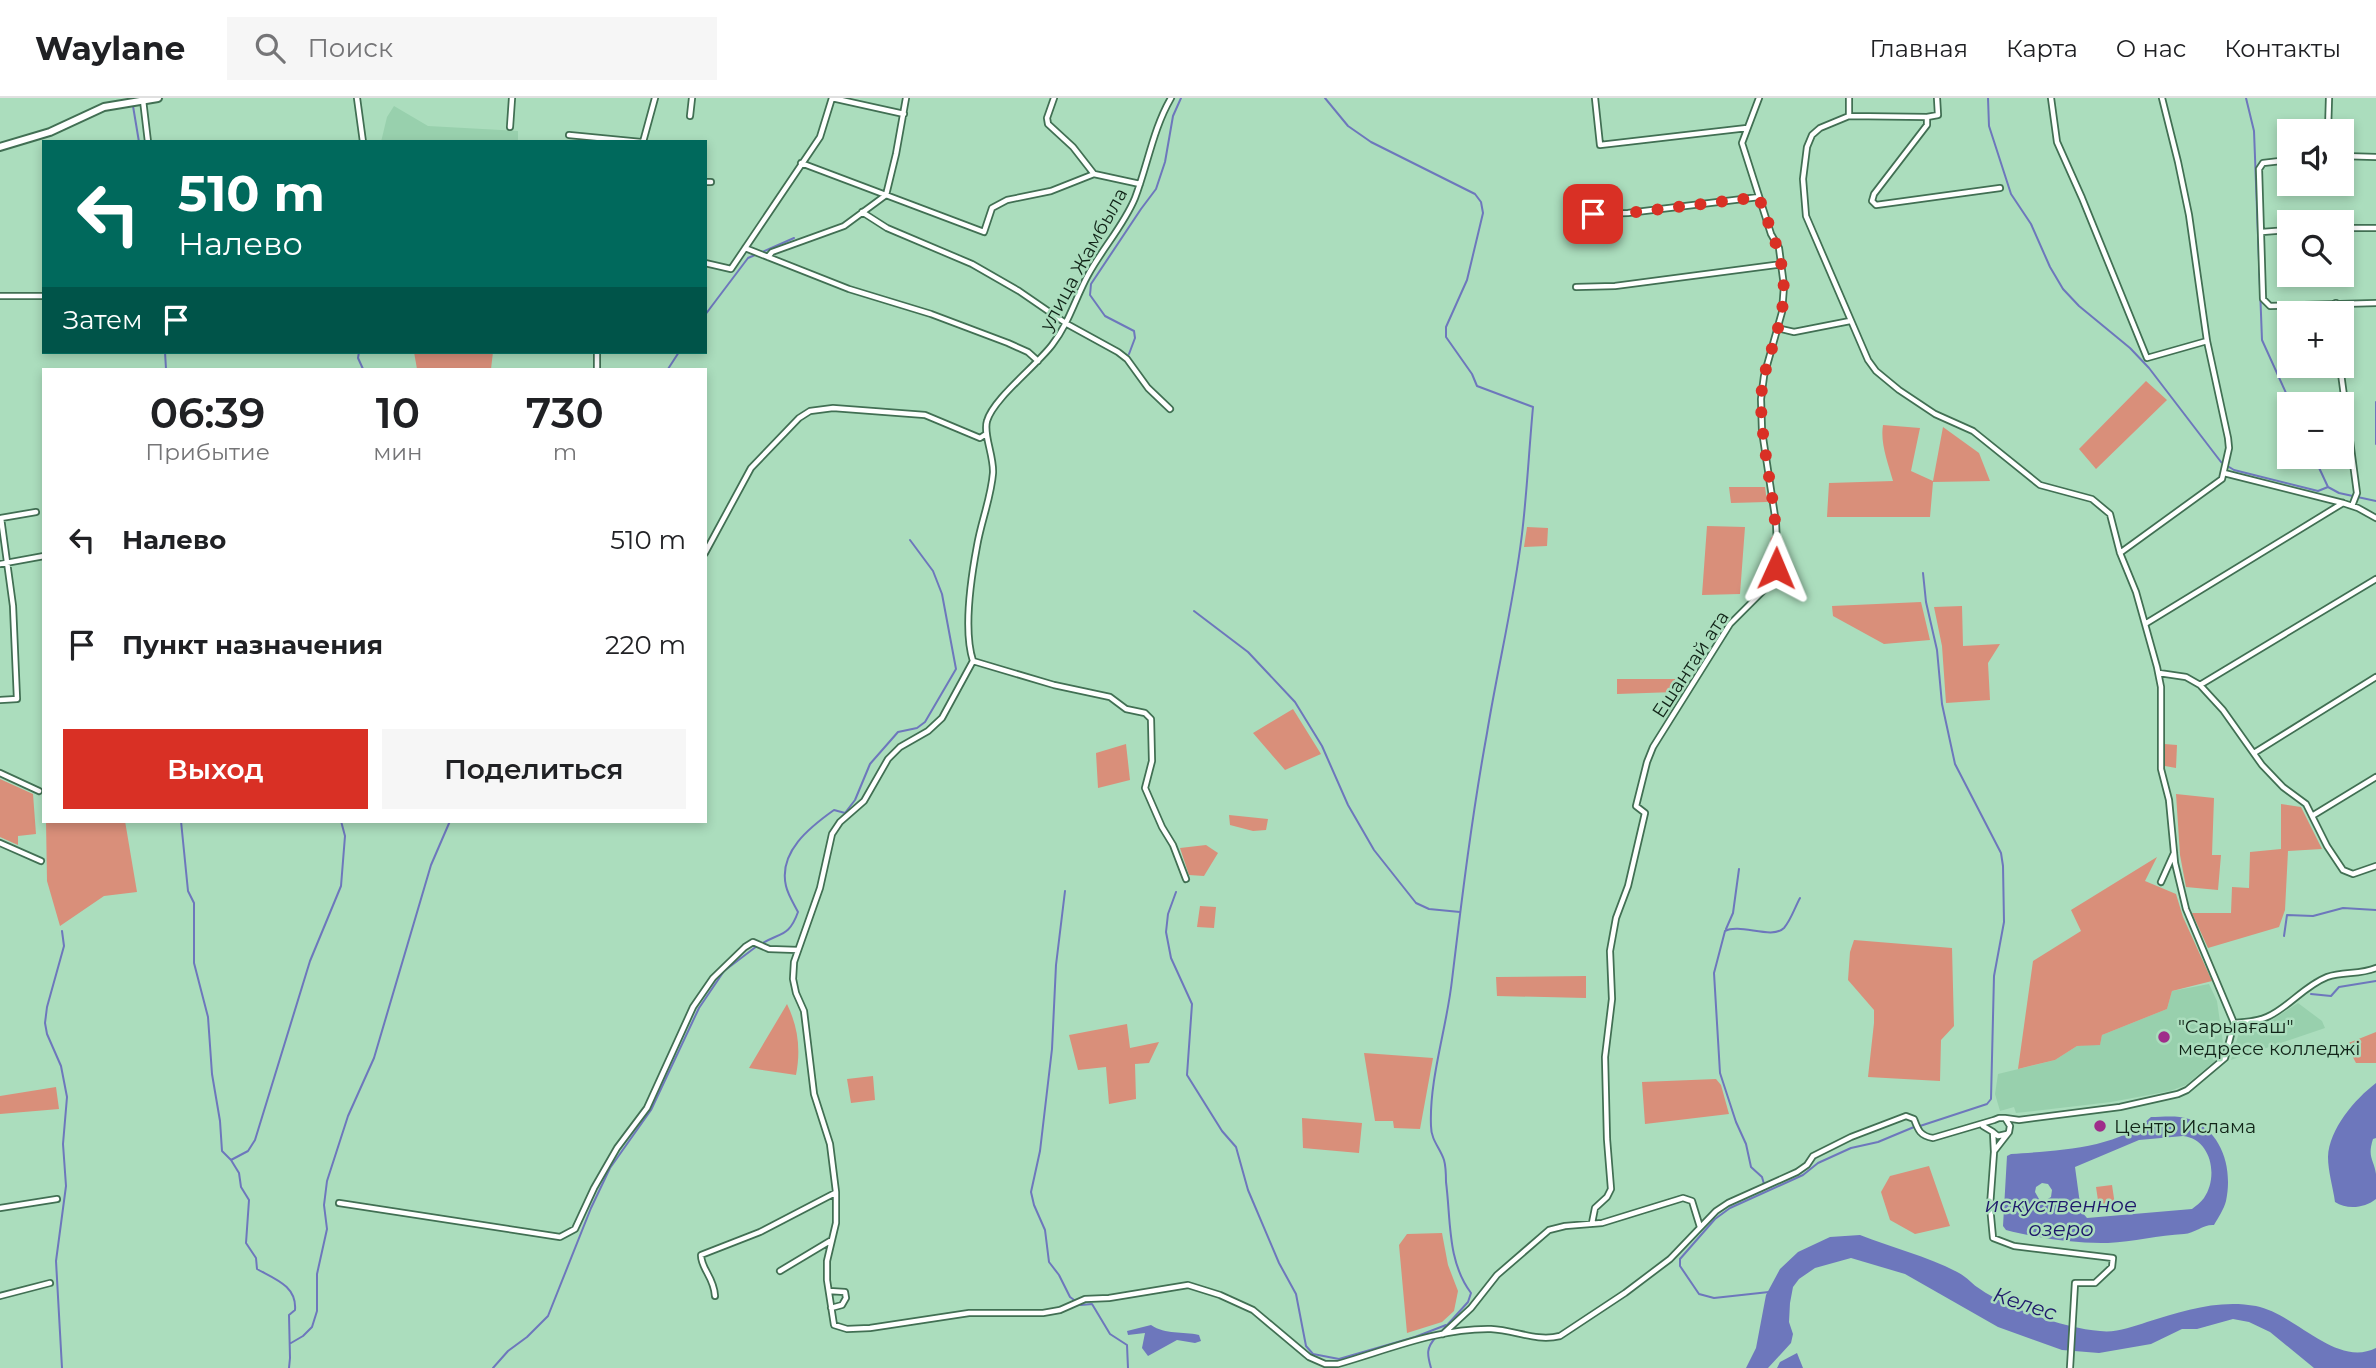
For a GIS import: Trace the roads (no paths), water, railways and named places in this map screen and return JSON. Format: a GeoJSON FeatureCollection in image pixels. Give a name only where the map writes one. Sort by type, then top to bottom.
{"type":"FeatureCollection","features":[{"type":"Feature","properties":{"kind":"main road"},"geometry":{"type":"LineString","coordinates":[[0,147],[41,136],[125,100],[158,98]]}},
{"type":"Feature","properties":{"kind":"street"},"geometry":{"type":"LineString","coordinates":[[357,98],[363,140]]}},
{"type":"Feature","properties":{"kind":"street"},"geometry":{"type":"LineString","coordinates":[[510,127],[512,98]]}},
{"type":"Feature","properties":{"kind":"street"},"geometry":{"type":"LineString","coordinates":[[643,140],[656,98]]}},
{"type":"Feature","properties":{"kind":"street"},"geometry":{"type":"LineString","coordinates":[[690,116],[692,98]]}},
{"type":"Feature","properties":{"kind":"street"},"geometry":{"type":"LineString","coordinates":[[707,263],[731,269],[820,137],[832,98],[904,114]]}},
{"type":"Feature","properties":{"kind":"street"},"geometry":{"type":"LineString","coordinates":[[768,257],[772,252],[844,226],[886,195],[906,98]]}},
{"type":"Feature","properties":{"kind":"street"},"geometry":{"type":"LineString","coordinates":[[1054,98],[1047,118],[1048,124],[1073,147],[1094,174]]}},
{"type":"Feature","properties":{"kind":"street","name":"улица Жамбыла"},"geometry":{"type":"LineString","coordinates":[[986,434],[987,421],[995,406],[1038,361],[1067,324],[1088,275],[1134,200],[1151,142],[1171,98]]}},
{"type":"Feature","properties":{"kind":"street"},"geometry":{"type":"LineString","coordinates":[[1595,98],[1600,145],[1747,128]]}},
{"type":"Feature","properties":{"kind":"street","name":"Ешантай ата"},"geometry":{"type":"LineString","coordinates":[[1592,1223],[1595,1208],[1611,1189],[1605,1057],[1612,999],[1609,951],[1645,813],[1636,806],[1647,762],[1653,747],[1730,624],[1764,590],[1776,568],[1776,523],[1762,431],[1761,399],[1777,328],[1784,285],[1783,264],[1742,142],[1759,98]]}},
{"type":"Feature","properties":{"kind":"street"},"geometry":{"type":"LineString","coordinates":[[1849,98],[1849,116]]}},
{"type":"Feature","properties":{"kind":"street"},"geometry":{"type":"LineString","coordinates":[[974,661],[942,718],[928,731],[900,747],[888,759],[864,801],[840,822],[832,834],[820,888],[794,962],[793,979],[804,1011],[814,1094],[830,1144],[836,1192],[836,1223],[827,1261],[834,1325],[847,1329],[870,1328],[969,1313],[1043,1313],[1060,1310],[1085,1299],[1109,1298],[1188,1285],[1220,1295],[1253,1310],[1309,1357],[1325,1364],[1338,1364],[1443,1334],[1492,1329],[1540,1338],[1560,1336],[1670,1259],[1700,1227],[1728,1203],[1797,1172],[1807,1165],[1813,1156],[1851,1137],[1906,1116],[1913,1119],[1919,1133],[1933,1138],[1999,1118],[2019,1120],[2120,1107],[2188,1090],[2225,1059],[2234,1023],[2186,909],[2169,800],[2161,769],[2159,673],[2110,514],[2092,499],[2040,485],[1973,431],[1935,414],[1876,371],[1850,321],[1806,216],[1803,179],[1807,147],[1812,135],[1819,128],[1849,116],[1938,115],[1937,98]]}},
{"type":"Feature","properties":{"kind":"street"},"geometry":{"type":"LineString","coordinates":[[2051,98],[2057,142],[2147,358],[2207,341]]}},
{"type":"Feature","properties":{"kind":"street"},"geometry":{"type":"LineString","coordinates":[[2120,553],[2222,479],[2229,448],[2207,341],[2194,240],[2162,98]]}},
{"type":"Feature","properties":{"kind":"street"},"geometry":{"type":"LineString","coordinates":[[2328,119],[2329,98]]}},
{"type":"Feature","properties":{"kind":"street"},"geometry":{"type":"LineString","coordinates":[[139,101],[148,140]]}},
{"type":"Feature","properties":{"kind":"street"},"geometry":{"type":"LineString","coordinates":[[1927,117],[1927,125],[1874,194],[1872,201],[1876,205],[2000,188]]}},
{"type":"Feature","properties":{"kind":"street"},"geometry":{"type":"LineString","coordinates":[[569,135],[621,140]]}},
{"type":"Feature","properties":{"kind":"street"},"geometry":{"type":"LineString","coordinates":[[2354,156],[2376,157]]}},
{"type":"Feature","properties":{"kind":"street"},"geometry":{"type":"LineString","coordinates":[[2277,161],[2263,163],[2259,169],[2263,299],[2270,306],[2277,306]]}},
{"type":"Feature","properties":{"kind":"street"},"geometry":{"type":"LineString","coordinates":[[801,163],[984,232],[992,208],[1007,200],[1051,191],[1094,174],[1140,184]]}},
{"type":"Feature","properties":{"kind":"street"},"geometry":{"type":"LineString","coordinates":[[1593,214],[1628,213],[1759,197]]}},
{"type":"Feature","properties":{"kind":"street"},"geometry":{"type":"LineString","coordinates":[[862,212],[887,228],[972,264],[1127,359],[1148,388],[1170,409]]}},
{"type":"Feature","properties":{"kind":"street"},"geometry":{"type":"LineString","coordinates":[[2354,228],[2376,229]]}},
{"type":"Feature","properties":{"kind":"street"},"geometry":{"type":"LineString","coordinates":[[2262,232],[2277,231]]}},
{"type":"Feature","properties":{"kind":"street"},"geometry":{"type":"LineString","coordinates":[[744,248],[849,289],[931,314],[1008,343],[1028,352],[1038,361]]}},
{"type":"Feature","properties":{"kind":"street"},"geometry":{"type":"LineString","coordinates":[[1576,287],[1615,286],[1783,264]]}},
{"type":"Feature","properties":{"kind":"street"},"geometry":{"type":"LineString","coordinates":[[0,296],[42,296]]}},
{"type":"Feature","properties":{"kind":"street"},"geometry":{"type":"LineString","coordinates":[[2354,303],[2376,303]]}},
{"type":"Feature","properties":{"kind":"street"},"geometry":{"type":"LineString","coordinates":[[1777,328],[1794,332],[1850,321]]}},
{"type":"Feature","properties":{"kind":"street"},"geometry":{"type":"LineString","coordinates":[[2342,378],[2357,493],[2352,506]]}},
{"type":"Feature","properties":{"kind":"street"},"geometry":{"type":"LineString","coordinates":[[707,549],[751,468],[799,418],[810,411],[833,408],[908,412],[950,424],[980,438],[986,434],[992,452],[993,473],[972,583],[968,624],[970,652],[974,661],[1054,685],[1110,697],[1126,709],[1145,713],[1151,719],[1152,761],[1144,788],[1162,827],[1174,845],[1186,879]]}},
{"type":"Feature","properties":{"kind":"street"},"geometry":{"type":"LineString","coordinates":[[2224,473],[2343,503],[2376,518]]}},
{"type":"Feature","properties":{"kind":"street"},"geometry":{"type":"LineString","coordinates":[[2145,624],[2343,503]]}},
{"type":"Feature","properties":{"kind":"street"},"geometry":{"type":"LineString","coordinates":[[0,700],[17,699],[13,606],[1,518],[36,512]]}},
{"type":"Feature","properties":{"kind":"street"},"geometry":{"type":"LineString","coordinates":[[0,564],[42,556]]}},
{"type":"Feature","properties":{"kind":"street"},"geometry":{"type":"LineString","coordinates":[[2200,685],[2376,579]]}},
{"type":"Feature","properties":{"kind":"street"},"geometry":{"type":"LineString","coordinates":[[2159,673],[2186,677],[2200,685],[2236,726],[2262,765],[2283,787],[2306,804],[2327,846],[2343,870],[2353,874],[2376,866]]}},
{"type":"Feature","properties":{"kind":"street"},"geometry":{"type":"LineString","coordinates":[[2254,753],[2376,677]]}},
{"type":"Feature","properties":{"kind":"street"},"geometry":{"type":"LineString","coordinates":[[0,773],[39,791]]}},
{"type":"Feature","properties":{"kind":"street"},"geometry":{"type":"LineString","coordinates":[[2312,816],[2376,776]]}},
{"type":"Feature","properties":{"kind":"street"},"geometry":{"type":"LineString","coordinates":[[0,843],[41,861]]}},
{"type":"Feature","properties":{"kind":"street"},"geometry":{"type":"LineString","coordinates":[[2161,882],[2175,852]]}},
{"type":"Feature","properties":{"kind":"street"},"geometry":{"type":"LineString","coordinates":[[339,1203],[560,1237],[575,1229],[617,1148],[647,1108],[694,1007],[713,978],[753,942],[769,949],[798,950]]}},
{"type":"Feature","properties":{"kind":"street"},"geometry":{"type":"LineString","coordinates":[[2234,1023],[2252,1022],[2268,1017],[2330,976],[2366,972],[2376,968]]}},
{"type":"Feature","properties":{"kind":"street"},"geometry":{"type":"LineString","coordinates":[[2005,1118],[2010,1122],[2008,1133]]}},
{"type":"Feature","properties":{"kind":"street"},"geometry":{"type":"LineString","coordinates":[[1994,1152],[2019,1120]]}},
{"type":"Feature","properties":{"kind":"street"},"geometry":{"type":"LineString","coordinates":[[1994,1121],[1990,1206],[1993,1238],[2036,1250],[2113,1258],[2112,1267],[2095,1283],[2075,1283],[2070,1366]]}},
{"type":"Feature","properties":{"kind":"street"},"geometry":{"type":"LineString","coordinates":[[1982,1125],[2001,1136],[2008,1133]]}},
{"type":"Feature","properties":{"kind":"street"},"geometry":{"type":"LineString","coordinates":[[715,1296],[714,1284],[701,1261],[701,1255],[760,1232],[836,1192]]}},
{"type":"Feature","properties":{"kind":"street"},"geometry":{"type":"LineString","coordinates":[[0,1208],[57,1199]]}},
{"type":"Feature","properties":{"kind":"street"},"geometry":{"type":"LineString","coordinates":[[1443,1334],[1471,1308],[1497,1275],[1549,1230],[1602,1223],[1683,1199],[1692,1201],[1700,1227]]}},
{"type":"Feature","properties":{"kind":"street"},"geometry":{"type":"LineString","coordinates":[[780,1271],[831,1241]]}},
{"type":"Feature","properties":{"kind":"street"},"geometry":{"type":"LineString","coordinates":[[0,1297],[50,1283]]}},
{"type":"Feature","properties":{"kind":"street"},"geometry":{"type":"LineString","coordinates":[[829,1291],[845,1292],[846,1298],[842,1305],[831,1308]]}},
{"type":"Feature","properties":{"kind":"water"},"geometry":{"type":"Polygon","coordinates":[[[2376,1083],[2376,1138],[2373,1139],[2371,1150],[2376,1174],[2376,1199],[2361,1206],[2345,1206],[2335,1202],[2328,1162],[2329,1146],[2344,1116],[2376,1083]]]}},
{"type":"Feature","properties":{"kind":"water","name":"искуственное озеро"},"geometry":{"type":"Polygon","coordinates":[[[2151,1117],[2175,1117],[2189,1119],[2210,1132],[2222,1152],[2228,1176],[2225,1204],[2214,1225],[2184,1234],[2108,1243],[2084,1243],[2030,1236],[2006,1230],[2003,1226],[2007,1156],[2104,1142],[2138,1128],[2151,1117]],[[2183,1136],[2139,1140],[2075,1167],[2081,1211],[2087,1218],[2192,1209],[2209,1189],[2210,1160],[2200,1144],[2183,1136]],[[2042,1183],[2036,1187],[2035,1192],[2039,1199],[2046,1200],[2051,1197],[2052,1190],[2048,1184],[2042,1183]]]}},
{"type":"Feature","properties":{"kind":"water","name":"Келес"},"geometry":{"type":"Polygon","coordinates":[[[1860,1235],[1935,1262],[1962,1275],[2006,1303],[2071,1326],[2112,1331],[2201,1307],[2242,1304],[2271,1311],[2331,1346],[2346,1351],[2361,1352],[2376,1348],[2376,1368],[2314,1368],[2270,1332],[2249,1322],[2233,1319],[2197,1329],[2182,1329],[2151,1344],[2099,1353],[2062,1350],[1998,1327],[1905,1274],[1851,1258],[1815,1268],[1799,1279],[1793,1287],[1790,1303],[1789,1322],[1793,1334],[1791,1343],[1768,1368],[1746,1368],[1756,1348],[1766,1295],[1780,1269],[1798,1252],[1830,1237],[1860,1235]]]}},
{"type":"Feature","properties":{"kind":"water"},"geometry":{"type":"Polygon","coordinates":[[[1151,1325],[1168,1332],[1199,1335],[1201,1341],[1195,1343],[1177,1340],[1148,1356],[1142,1348],[1145,1333],[1128,1335],[1127,1331],[1151,1325]]]}},
{"type":"Feature","properties":{"kind":"water"},"geometry":{"type":"Polygon","coordinates":[[[1797,1353],[1803,1368],[1777,1368],[1780,1362],[1797,1353]]]}},
{"type":"Feature","properties":{"kind":"waterway"},"geometry":{"type":"LineString","coordinates":[[1129,354],[1135,338],[1134,331],[1105,316],[1090,295],[1091,284],[1156,189],[1165,162],[1173,116],[1181,98]]}},
{"type":"Feature","properties":{"kind":"waterway"},"geometry":{"type":"LineString","coordinates":[[1325,98],[1348,126],[1371,142],[1475,194],[1481,202],[1483,213],[1467,280],[1446,327],[1446,337],[1472,374],[1477,386],[1533,407],[1519,559],[1477,795],[1450,998],[1435,1072],[1431,1108],[1431,1131],[1445,1163],[1454,1254],[1463,1281],[1471,1293],[1468,1302],[1440,1333]]}},
{"type":"Feature","properties":{"kind":"waterway"},"geometry":{"type":"LineString","coordinates":[[1988,98],[1989,126],[2011,194],[2031,224],[2063,289],[2149,368],[2221,462],[2234,470],[2318,491],[2328,487]]}},
{"type":"Feature","properties":{"kind":"waterway"},"geometry":{"type":"LineString","coordinates":[[2246,98],[2254,131],[2262,340],[2286,392]]}},
{"type":"Feature","properties":{"kind":"waterway"},"geometry":{"type":"LineString","coordinates":[[133,106],[139,140]]}},
{"type":"Feature","properties":{"kind":"waterway"},"geometry":{"type":"LineString","coordinates":[[760,253],[794,238]]}},
{"type":"Feature","properties":{"kind":"waterway"},"geometry":{"type":"LineString","coordinates":[[707,312],[748,258],[755,255]]}},
{"type":"Feature","properties":{"kind":"waterway"},"geometry":{"type":"LineString","coordinates":[[165,354],[166,368]]}},
{"type":"Feature","properties":{"kind":"waterway"},"geometry":{"type":"LineString","coordinates":[[359,354],[363,368]]}},
{"type":"Feature","properties":{"kind":"waterway"},"geometry":{"type":"LineString","coordinates":[[669,368],[678,354]]}},
{"type":"Feature","properties":{"kind":"waterway"},"geometry":{"type":"LineString","coordinates":[[2376,402],[2376,444]]}},
{"type":"Feature","properties":{"kind":"waterway"},"geometry":{"type":"LineString","coordinates":[[2320,469],[2328,487],[2339,493],[2376,501]]}},
{"type":"Feature","properties":{"kind":"waterway"},"geometry":{"type":"LineString","coordinates":[[761,944],[788,930],[798,912],[787,889],[785,874],[791,851],[815,824],[834,810],[845,813],[855,800],[870,764],[898,732],[917,728],[925,722],[956,669],[942,594],[933,571],[910,540]]}},
{"type":"Feature","properties":{"kind":"waterway"},"geometry":{"type":"LineString","coordinates":[[1920,1126],[1987,1104],[1991,1099],[1994,976],[2004,922],[2001,853],[1955,764],[1942,704],[1937,650],[1926,602],[1923,573]]}},
{"type":"Feature","properties":{"kind":"waterway"},"geometry":{"type":"LineString","coordinates":[[1194,611],[1248,652],[1295,702],[1322,746],[1348,805],[1374,850],[1416,903],[1429,909],[1460,912]]}},
{"type":"Feature","properties":{"kind":"waterway"},"geometry":{"type":"LineString","coordinates":[[181,823],[188,891],[194,903],[194,963],[208,1017],[222,1151],[239,1173],[241,1187],[249,1200],[246,1243],[256,1258],[257,1269],[284,1284],[295,1302],[295,1310],[289,1315],[289,1368]]}},
{"type":"Feature","properties":{"kind":"waterway"},"geometry":{"type":"LineString","coordinates":[[231,1160],[248,1151],[255,1140],[310,961],[341,886],[345,836],[342,823]]}},
{"type":"Feature","properties":{"kind":"waterway"},"geometry":{"type":"LineString","coordinates":[[291,1343],[312,1327],[317,1311],[317,1274],[327,1229],[324,1205],[327,1181],[348,1116],[374,1058],[431,865],[449,823]]}},
{"type":"Feature","properties":{"kind":"waterway"},"geometry":{"type":"LineString","coordinates":[[1726,929],[1733,913],[1739,869]]}},
{"type":"Feature","properties":{"kind":"waterway"},"geometry":{"type":"LineString","coordinates":[[1065,891],[1056,965],[1052,1049],[1040,1151],[1031,1192],[1045,1230],[1049,1262],[1070,1297],[1081,1305],[1092,1304],[1110,1334],[1127,1345],[1128,1368]]}},
{"type":"Feature","properties":{"kind":"waterway"},"geometry":{"type":"LineString","coordinates":[[1176,892],[1168,914],[1166,932],[1171,958],[1192,1004],[1187,1075],[1222,1131],[1236,1147],[1248,1190],[1279,1263],[1296,1294],[1306,1346],[1313,1354],[1339,1359],[1446,1325]]}},
{"type":"Feature","properties":{"kind":"waterway"},"geometry":{"type":"LineString","coordinates":[[1764,1184],[1762,1177],[1751,1167],[1746,1144],[1720,1073],[1714,973],[1725,931],[1779,931],[1786,925],[1800,898]]}},
{"type":"Feature","properties":{"kind":"waterway"},"geometry":{"type":"LineString","coordinates":[[2284,936],[2287,915],[2313,916],[2343,908],[2376,910]]}},
{"type":"Feature","properties":{"kind":"waterway"},"geometry":{"type":"LineString","coordinates":[[62,931],[64,946],[45,1023],[61,1066],[67,1097],[63,1144],[66,1186],[56,1261],[62,1368]]}},
{"type":"Feature","properties":{"kind":"waterway"},"geometry":{"type":"LineString","coordinates":[[493,1368],[548,1316],[610,1168],[651,1110],[699,1008],[724,971],[757,946]]}},
{"type":"Feature","properties":{"kind":"waterway"},"geometry":{"type":"LineString","coordinates":[[2311,994],[2331,996],[2339,987],[2376,981]]}},
{"type":"Feature","properties":{"kind":"waterway"},"geometry":{"type":"LineString","coordinates":[[1769,1292],[1714,1298],[1699,1294],[1680,1266],[1680,1259],[1715,1219],[1730,1208],[1803,1175],[1818,1163],[1851,1148],[1878,1142],[1914,1127]]}},
{"type":"Feature","properties":{"kind":"waterway"},"geometry":{"type":"LineString","coordinates":[[1431,1368],[1428,1351],[1436,1337]]}},
{"type":"Feature","properties":{"kind":"place","name":"\"Сарыағаш\" медресе колледжі"},"geometry":{"type":"Point","coordinates":[2164,1037]}},
{"type":"Feature","properties":{"kind":"place","name":"Центр Ислама"},"geometry":{"type":"Point","coordinates":[2100,1126]}}]}
